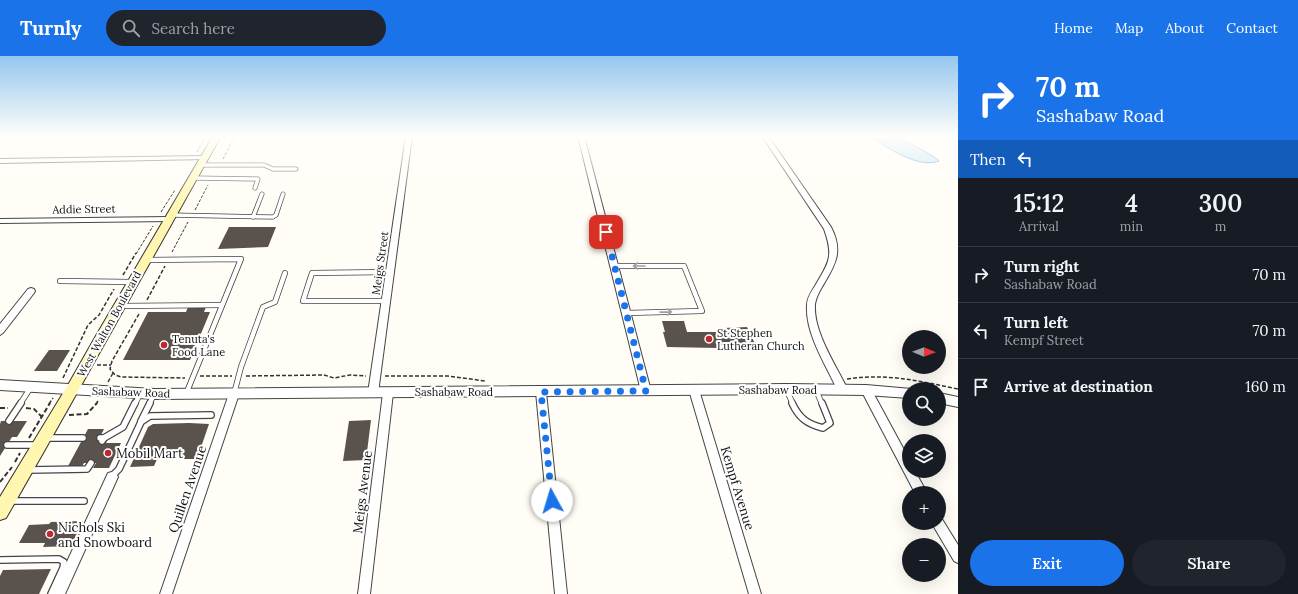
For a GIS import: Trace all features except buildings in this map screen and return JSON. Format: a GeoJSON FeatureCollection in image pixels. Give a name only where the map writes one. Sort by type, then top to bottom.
{"type":"FeatureCollection","features":[{"type":"Feature","properties":{"kind":"main road","name":"West Walton Boulevard"},"geometry":{"type":"LineString","coordinates":[[3,507],[41,441],[50,412],[73,389],[118,306],[193,178],[199,161]]}},
{"type":"Feature","properties":{"kind":"street","name":"Meigs Street"},"geometry":{"type":"LineString","coordinates":[[373,393],[405,161]]}},
{"type":"Feature","properties":{"kind":"street"},"geometry":{"type":"LineString","coordinates":[[588,161],[646,391]]}},
{"type":"Feature","properties":{"kind":"street"},"geometry":{"type":"LineString","coordinates":[[782,161],[828,229],[831,237],[834,251],[833,262],[811,304],[813,326],[816,335],[841,384]]}},
{"type":"Feature","properties":{"kind":"street","name":"Addie Street"},"geometry":{"type":"LineString","coordinates":[[0,221],[157,219],[170,217]]}},
{"type":"Feature","properties":{"kind":"street"},"geometry":{"type":"LineString","coordinates":[[0,331],[31,291]]}},
{"type":"Feature","properties":{"kind":"street","name":"Sashabaw Road"},"geometry":{"type":"LineString","coordinates":[[0,385],[140,394],[234,394],[786,389],[816,390],[841,384],[866,390],[902,393]]}},
{"type":"Feature","properties":{"kind":"street","name":"Kempf Avenue"},"geometry":{"type":"LineString","coordinates":[[694,390],[755,594]]}},
{"type":"Feature","properties":{"kind":"street"},"geometry":{"type":"LineString","coordinates":[[866,390],[902,458]]}},
{"type":"Feature","properties":{"kind":"street"},"geometry":{"type":"LineString","coordinates":[[541,392],[561,594]]}},
{"type":"Feature","properties":{"kind":"street","name":"Meigs Avenue"},"geometry":{"type":"LineString","coordinates":[[364,594],[388,393]]}},
{"type":"Feature","properties":{"kind":"street","name":"Quillen Avenue"},"geometry":{"type":"LineString","coordinates":[[166,594],[234,394]]}},
{"type":"Feature","properties":{"kind":"street"},"geometry":{"type":"LineString","coordinates":[[946,399],[958,402]]}},
{"type":"Feature","properties":{"kind":"street"},"geometry":{"type":"LineString","coordinates":[[58,594],[112,477]]}},
{"type":"Feature","properties":{"kind":"street"},"geometry":{"type":"LineString","coordinates":[[942,530],[958,557]]}},
{"type":"Feature","properties":{"kind":"lane"},"geometry":{"type":"LineString","coordinates":[[203,161],[219,165],[264,165],[270,166],[273,170],[296,169]]}},
{"type":"Feature","properties":{"kind":"lane"},"geometry":{"type":"LineString","coordinates":[[193,178],[258,179],[255,188]]}},
{"type":"Feature","properties":{"kind":"lane"},"geometry":{"type":"LineString","coordinates":[[253,217],[262,194]]}},
{"type":"Feature","properties":{"kind":"lane"},"geometry":{"type":"LineString","coordinates":[[170,217],[273,217],[276,215],[283,194]]}},
{"type":"Feature","properties":{"kind":"lane"},"geometry":{"type":"LineString","coordinates":[[145,260],[241,259],[186,394]]}},
{"type":"Feature","properties":{"kind":"lane"},"geometry":{"type":"LineString","coordinates":[[615,266],[684,266],[702,311],[627,313]]}},
{"type":"Feature","properties":{"kind":"lane"},"geometry":{"type":"LineString","coordinates":[[386,301],[303,301],[312,273],[390,272]]}},
{"type":"Feature","properties":{"kind":"lane"},"geometry":{"type":"LineString","coordinates":[[234,394],[263,307],[275,302],[285,273]]}},
{"type":"Feature","properties":{"kind":"lane"},"geometry":{"type":"LineString","coordinates":[[60,281],[133,282]]}},
{"type":"Feature","properties":{"kind":"lane"},"geometry":{"type":"LineString","coordinates":[[118,306],[222,305]]}},
{"type":"Feature","properties":{"kind":"lane"},"geometry":{"type":"LineString","coordinates":[[9,421],[31,387]]}},
{"type":"Feature","properties":{"kind":"lane"},"geometry":{"type":"LineString","coordinates":[[786,389],[802,421],[811,426],[823,428],[830,423],[816,390]]}},
{"type":"Feature","properties":{"kind":"lane"},"geometry":{"type":"LineString","coordinates":[[102,439],[123,427],[140,394]]}},
{"type":"Feature","properties":{"kind":"lane"},"geometry":{"type":"LineString","coordinates":[[112,477],[119,469],[155,394]]}},
{"type":"Feature","properties":{"kind":"lane"},"geometry":{"type":"LineString","coordinates":[[141,422],[150,416],[211,415]]}},
{"type":"Feature","properties":{"kind":"lane"},"geometry":{"type":"LineString","coordinates":[[7,445],[83,438]]}},
{"type":"Feature","properties":{"kind":"lane"},"geometry":{"type":"LineString","coordinates":[[24,470],[87,470],[91,463]]}},
{"type":"Feature","properties":{"kind":"lane"},"geometry":{"type":"LineString","coordinates":[[3,507],[84,501]]}},
{"type":"Feature","properties":{"kind":"lane"},"geometry":{"type":"LineString","coordinates":[[0,560],[59,559],[64,562],[63,568],[51,594]]}},
{"type":"Feature","properties":{"kind":"path"},"geometry":{"type":"LineString","coordinates":[[219,165],[221,161]]}},
{"type":"Feature","properties":{"kind":"path"},"geometry":{"type":"LineString","coordinates":[[212,178],[112,361],[110,369],[114,373],[121,377],[183,378],[324,375],[334,378],[350,375],[451,376],[487,381]]}},
{"type":"Feature","properties":{"kind":"path"},"geometry":{"type":"LineString","coordinates":[[64,374],[85,334],[88,325],[99,315],[175,190]]}},
{"type":"Feature","properties":{"kind":"path"},"geometry":{"type":"LineString","coordinates":[[42,417],[50,412],[84,416],[91,412],[114,373]]}},
{"type":"Feature","properties":{"kind":"path"},"geometry":{"type":"LineString","coordinates":[[841,384],[852,379],[868,376],[906,378],[958,389]]}},
{"type":"Feature","properties":{"kind":"water"},"geometry":{"type":"Polygon","coordinates":[[[918,161],[939,161],[931,163],[918,161]]]}},
{"type":"Feature","properties":{"kind":"place","name":"St Stephen Lutheran Church"},"geometry":{"type":"Point","coordinates":[709,339]}},
{"type":"Feature","properties":{"kind":"place","name":"Tenuta's Food Lane"},"geometry":{"type":"Point","coordinates":[164,345]}},
{"type":"Feature","properties":{"kind":"place","name":"Mobil Mart"},"geometry":{"type":"Point","coordinates":[108,453]}},
{"type":"Feature","properties":{"kind":"place","name":"Nichols Ski and Snowboard"},"geometry":{"type":"Point","coordinates":[50,534]}},
{"type":"Feature","properties":{"kind":"route"},"geometry":{"type":"LineString","coordinates":[[552,501],[541,392],[646,391],[606,232]]}}]}
